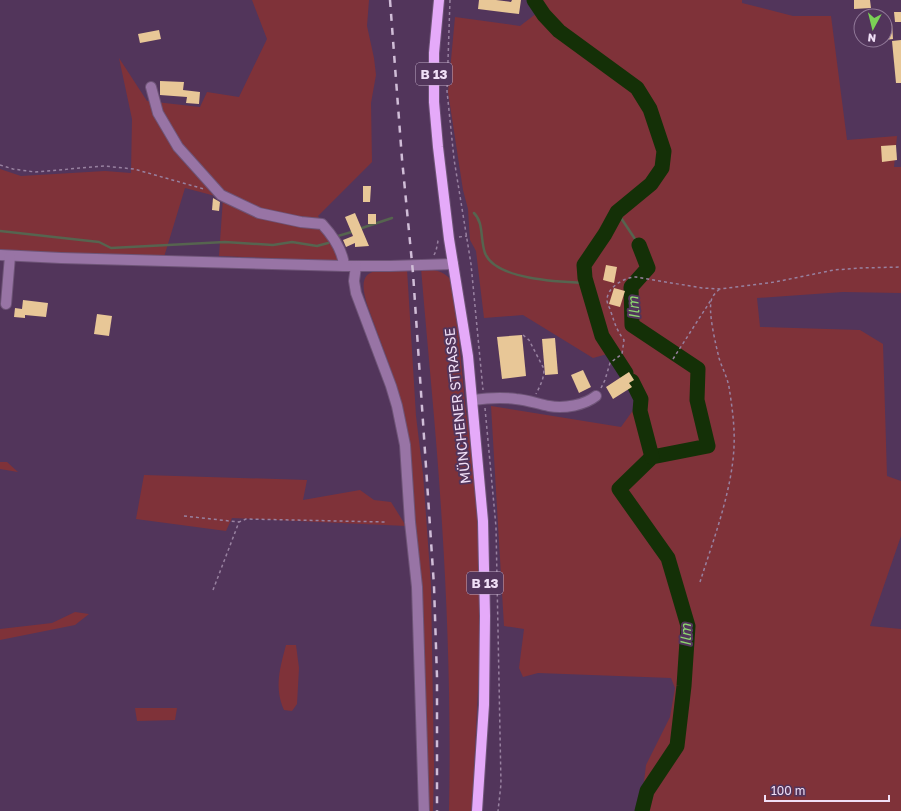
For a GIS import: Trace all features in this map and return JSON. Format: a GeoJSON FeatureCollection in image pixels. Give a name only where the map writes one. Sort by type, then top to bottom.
{"type":"FeatureCollection","features":[{"type":"Feature","properties":{"kind":"main road","name":"MÜNCHENER STRASSE"},"geometry":{"type":"LineString","coordinates":[[439,0],[434,53],[434,102],[438,147],[453,264],[468,356],[483,522],[485,616],[484,705],[477,811]]}},
{"type":"Feature","properties":{"kind":"street"},"geometry":{"type":"LineString","coordinates":[[151,87],[158,113],[178,147],[221,195],[259,212],[301,222],[322,224],[330,233],[342,253],[344,266]]}},
{"type":"Feature","properties":{"kind":"street"},"geometry":{"type":"LineString","coordinates":[[6,304],[5,255],[344,266],[453,264]]}},
{"type":"Feature","properties":{"kind":"street"},"geometry":{"type":"LineString","coordinates":[[356,266],[354,281],[356,293],[394,393],[405,445],[410,522],[418,594],[424,811]]}},
{"type":"Feature","properties":{"kind":"street"},"geometry":{"type":"LineString","coordinates":[[473,400],[495,398],[532,401],[548,406],[562,407],[583,403],[596,396]]}},
{"type":"Feature","properties":{"kind":"path"},"geometry":{"type":"LineString","coordinates":[[0,165],[13,169],[35,172],[104,166],[134,169],[207,190]]}},
{"type":"Feature","properties":{"kind":"path"},"geometry":{"type":"LineString","coordinates":[[433,256],[436,251],[438,241],[467,236]]}},
{"type":"Feature","properties":{"kind":"path"},"geometry":{"type":"LineString","coordinates":[[596,396],[605,380],[610,362],[622,354],[624,340],[616,328],[607,300],[609,291],[630,277],[702,288],[720,289],[775,282],[834,270],[901,267]]}},
{"type":"Feature","properties":{"kind":"path"},"geometry":{"type":"LineString","coordinates":[[672,359],[720,289]]}},
{"type":"Feature","properties":{"kind":"path"},"geometry":{"type":"LineString","coordinates":[[700,582],[723,506],[734,447],[732,404],[728,380],[719,358],[712,325],[712,299]]}},
{"type":"Feature","properties":{"kind":"path"},"geometry":{"type":"LineString","coordinates":[[523,335],[529,340],[544,369],[544,375],[532,401]]}},
{"type":"Feature","properties":{"kind":"path"},"geometry":{"type":"LineString","coordinates":[[184,516],[239,522],[246,519],[386,522]]}},
{"type":"Feature","properties":{"kind":"path"},"geometry":{"type":"LineString","coordinates":[[213,590],[239,522]]}},
{"type":"Feature","properties":{"kind":"shaded area"},"geometry":{"type":"Polygon","coordinates":[[[252,0],[369,0],[367,26],[376,75],[371,103],[372,162],[318,216],[339,251],[339,261],[219,256],[223,198],[185,188],[164,257],[0,251],[0,169],[21,176],[105,171],[131,173],[132,119],[119,58],[147,101],[200,107],[207,92],[239,97],[267,39],[252,0]]]}},
{"type":"Feature","properties":{"kind":"shaded area"},"geometry":{"type":"Polygon","coordinates":[[[538,0],[742,0],[742,3],[793,16],[831,16],[847,140],[897,136],[894,167],[901,167],[901,293],[843,292],[757,298],[760,327],[860,330],[883,344],[887,476],[901,481],[901,536],[870,626],[901,629],[901,811],[635,811],[643,790],[646,765],[670,717],[675,688],[671,678],[538,673],[523,677],[519,668],[524,629],[504,626],[491,406],[621,427],[639,402],[611,353],[593,358],[523,315],[484,318],[476,251],[470,240],[468,209],[463,190],[448,92],[455,17],[520,26],[537,13],[538,0]]]}},
{"type":"Feature","properties":{"kind":"shaded area"},"geometry":{"type":"Polygon","coordinates":[[[421,268],[441,272],[451,280],[475,476],[479,537],[481,629],[472,811],[449,811],[449,703],[444,560],[438,460],[421,268]]]}},
{"type":"Feature","properties":{"kind":"shaded area"},"geometry":{"type":"Polygon","coordinates":[[[407,269],[416,416],[423,474],[431,585],[434,767],[433,811],[425,811],[425,658],[420,580],[407,432],[398,390],[364,293],[366,277],[370,273],[385,270],[407,269]]]}},
{"type":"Feature","properties":{"kind":"shaded area"},"geometry":{"type":"Polygon","coordinates":[[[0,462],[7,462],[18,472],[0,469],[0,462]]]}},
{"type":"Feature","properties":{"kind":"shaded area"},"geometry":{"type":"Polygon","coordinates":[[[144,475],[307,480],[303,500],[360,490],[374,500],[391,502],[406,526],[232,518],[226,531],[136,519],[144,475]]]}},
{"type":"Feature","properties":{"kind":"shaded area"},"geometry":{"type":"Polygon","coordinates":[[[75,612],[89,614],[75,625],[0,640],[0,629],[52,623],[75,612]]]}},
{"type":"Feature","properties":{"kind":"shaded area"},"geometry":{"type":"Polygon","coordinates":[[[286,645],[296,645],[299,668],[297,704],[292,711],[284,710],[279,693],[280,670],[286,645]]]}},
{"type":"Feature","properties":{"kind":"shaded area"},"geometry":{"type":"Polygon","coordinates":[[[135,708],[177,708],[175,720],[137,721],[135,708]]]}},
{"type":"Feature","properties":{"kind":"building"},"geometry":{"type":"Polygon","coordinates":[[[479,0],[511,2],[512,0],[521,0],[519,14],[478,9],[479,0]]]}},
{"type":"Feature","properties":{"kind":"building"},"geometry":{"type":"Polygon","coordinates":[[[854,0],[870,0],[871,8],[854,8],[854,0]]]}},
{"type":"Feature","properties":{"kind":"building"},"geometry":{"type":"Polygon","coordinates":[[[894,12],[901,12],[901,22],[895,22],[894,12]]]}},
{"type":"Feature","properties":{"kind":"building"},"geometry":{"type":"Polygon","coordinates":[[[159,30],[161,39],[140,43],[138,34],[159,30]]]}},
{"type":"Feature","properties":{"kind":"building"},"geometry":{"type":"Polygon","coordinates":[[[901,40],[901,83],[896,83],[893,41],[901,40]]]}},
{"type":"Feature","properties":{"kind":"building"},"geometry":{"type":"Polygon","coordinates":[[[160,81],[184,82],[183,90],[200,92],[199,104],[186,103],[187,97],[160,95],[160,81]]]}},
{"type":"Feature","properties":{"kind":"building"},"geometry":{"type":"Polygon","coordinates":[[[896,145],[897,160],[882,162],[881,146],[896,145]]]}},
{"type":"Feature","properties":{"kind":"building"},"geometry":{"type":"Polygon","coordinates":[[[363,186],[371,186],[370,202],[363,202],[363,186]]]}},
{"type":"Feature","properties":{"kind":"building"},"geometry":{"type":"Polygon","coordinates":[[[213,198],[220,202],[219,211],[212,210],[213,198]]]}},
{"type":"Feature","properties":{"kind":"building"},"geometry":{"type":"Polygon","coordinates":[[[355,213],[369,246],[355,247],[355,243],[346,247],[343,240],[353,236],[345,217],[355,213]]]}},
{"type":"Feature","properties":{"kind":"building"},"geometry":{"type":"Polygon","coordinates":[[[368,214],[376,214],[376,224],[368,224],[368,214]]]}},
{"type":"Feature","properties":{"kind":"building"},"geometry":{"type":"Polygon","coordinates":[[[606,265],[617,267],[614,283],[603,280],[606,265]]]}},
{"type":"Feature","properties":{"kind":"building"},"geometry":{"type":"Polygon","coordinates":[[[614,288],[625,291],[620,307],[609,304],[614,288]]]}},
{"type":"Feature","properties":{"kind":"building"},"geometry":{"type":"Polygon","coordinates":[[[23,300],[48,303],[46,317],[25,315],[25,318],[14,317],[15,308],[22,309],[23,300]]]}},
{"type":"Feature","properties":{"kind":"building"},"geometry":{"type":"Polygon","coordinates":[[[97,314],[112,316],[109,336],[94,334],[97,314]]]}},
{"type":"Feature","properties":{"kind":"building"},"geometry":{"type":"Polygon","coordinates":[[[522,335],[526,376],[502,379],[497,337],[522,335]]]}},
{"type":"Feature","properties":{"kind":"building"},"geometry":{"type":"Polygon","coordinates":[[[555,338],[558,374],[545,375],[542,339],[555,338]]]}},
{"type":"Feature","properties":{"kind":"building"},"geometry":{"type":"Polygon","coordinates":[[[583,370],[591,387],[579,393],[571,375],[583,370]]]}},
{"type":"Feature","properties":{"kind":"building"},"geometry":{"type":"Polygon","coordinates":[[[629,372],[634,380],[629,383],[632,387],[613,399],[606,387],[629,372]]]}},
{"type":"Feature","properties":{"kind":"waterway","name":"Ilm"},"geometry":{"type":"LineString","coordinates":[[534,0],[544,15],[559,31],[637,88],[650,109],[664,151],[662,168],[651,184],[617,212],[605,234],[584,265],[585,278],[602,336],[626,373]]}},
{"type":"Feature","properties":{"kind":"waterway","name":"Ilm"},"geometry":{"type":"LineString","coordinates":[[617,212],[639,245]]}},
{"type":"Feature","properties":{"kind":"waterway"},"geometry":{"type":"LineString","coordinates":[[474,213],[481,226],[485,253],[491,262],[502,269],[530,278],[587,283]]}},
{"type":"Feature","properties":{"kind":"waterway"},"geometry":{"type":"LineString","coordinates":[[359,229],[392,218]]}},
{"type":"Feature","properties":{"kind":"waterway"},"geometry":{"type":"LineString","coordinates":[[0,231],[99,242],[111,248],[225,242],[273,245],[292,242],[317,246],[328,243]]}},
{"type":"Feature","properties":{"kind":"waterway"},"geometry":{"type":"LineString","coordinates":[[338,236],[355,231]]}},
{"type":"Feature","properties":{"kind":"waterway","name":"Ilm"},"geometry":{"type":"LineString","coordinates":[[639,245],[648,268],[631,287],[632,325],[698,369],[697,400],[708,446],[652,457],[619,489],[668,558],[688,626],[684,686],[677,746],[647,791],[642,811]]}},
{"type":"Feature","properties":{"kind":"waterway","name":"Ilm"},"geometry":{"type":"LineString","coordinates":[[632,381],[641,399],[640,411],[652,457]]}},
{"type":"Feature","properties":{"kind":"railway"},"geometry":{"type":"LineString","coordinates":[[390,0],[402,159],[413,273],[434,586],[437,677],[437,811]]}}]}
